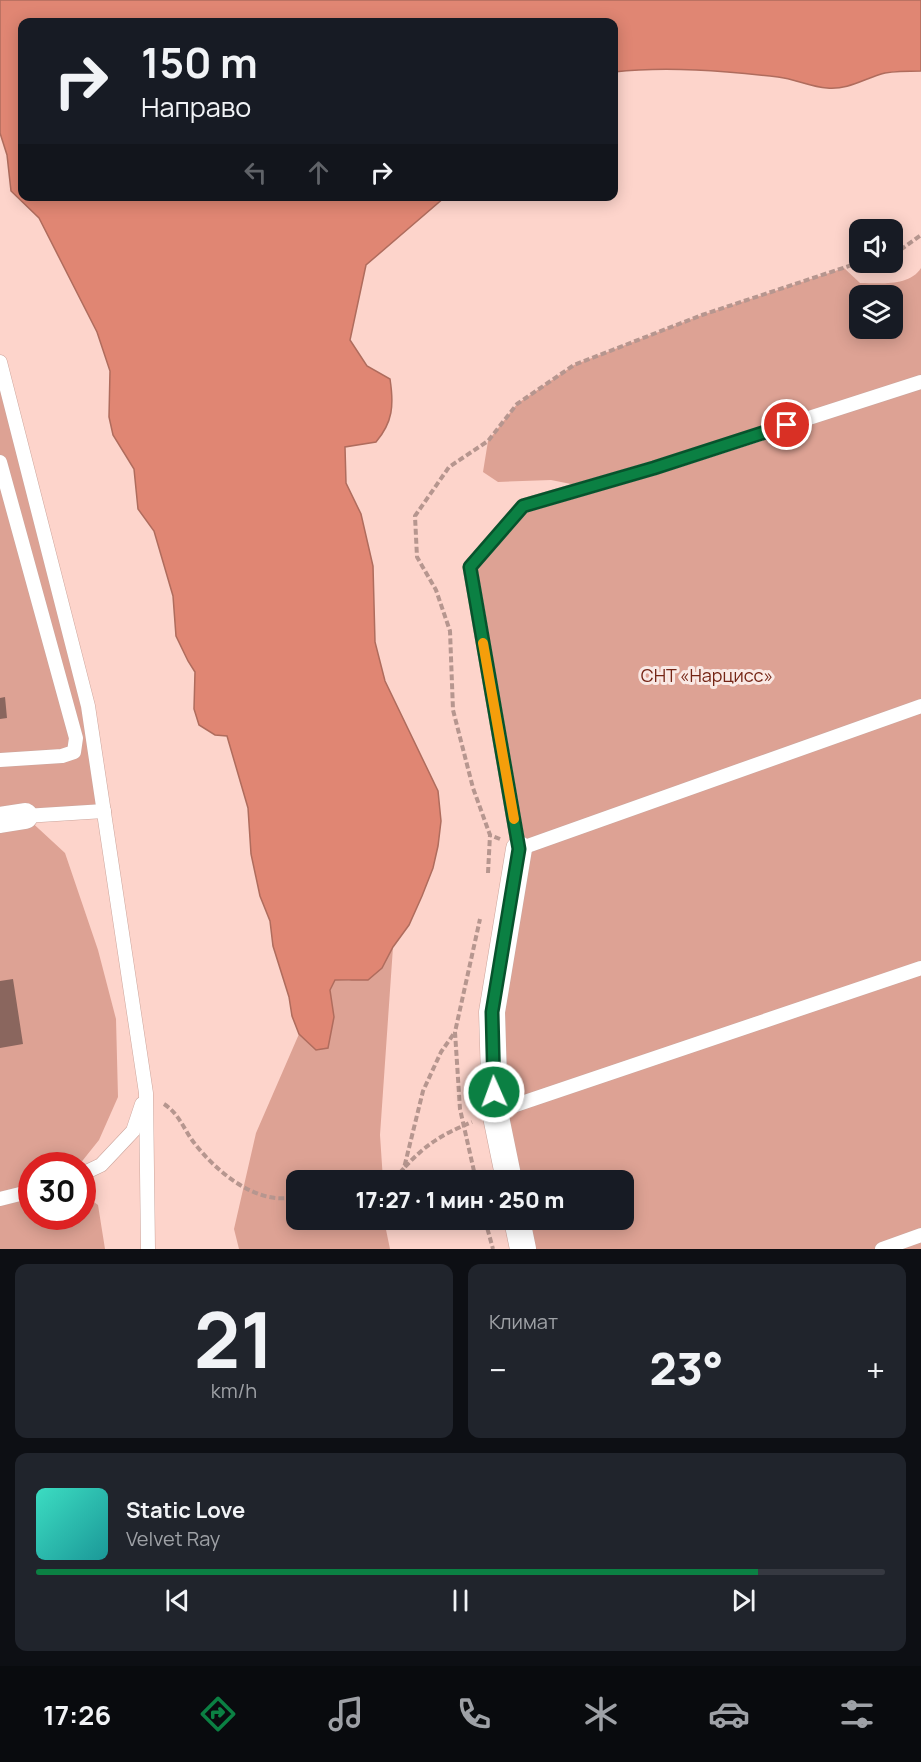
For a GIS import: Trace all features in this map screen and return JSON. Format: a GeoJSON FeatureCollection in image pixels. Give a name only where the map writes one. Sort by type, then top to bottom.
{"type":"FeatureCollection","features":[{"type":"Feature","properties":{"kind":"street"},"geometry":{"type":"LineString","coordinates":[[0,820],[25,816]]}},
{"type":"Feature","properties":{"kind":"street"},"geometry":{"type":"LineString","coordinates":[[507,1170],[495,1112],[492,1012],[519,849]]}},
{"type":"Feature","properties":{"kind":"street"},"geometry":{"type":"LineString","coordinates":[[519,1230],[523,1249]]}},
{"type":"Feature","properties":{"kind":"lane"},"geometry":{"type":"LineString","coordinates":[[0,362],[88,706],[146,1093],[148,1249]]}},
{"type":"Feature","properties":{"kind":"lane"},"geometry":{"type":"LineString","coordinates":[[921,382],[654,468],[523,506],[470,567],[519,849],[921,706]]}},
{"type":"Feature","properties":{"kind":"lane"},"geometry":{"type":"LineString","coordinates":[[0,462],[76,738],[74,752],[62,756],[0,760]]}},
{"type":"Feature","properties":{"kind":"lane"},"geometry":{"type":"LineString","coordinates":[[25,816],[104,811]]}},
{"type":"Feature","properties":{"kind":"lane"},"geometry":{"type":"LineString","coordinates":[[495,1112],[921,968]]}},
{"type":"Feature","properties":{"kind":"lane"},"geometry":{"type":"LineString","coordinates":[[96,1167],[101,1165],[133,1131],[146,1093]]}},
{"type":"Feature","properties":{"kind":"lane"},"geometry":{"type":"LineString","coordinates":[[0,1199],[18,1194]]}},
{"type":"Feature","properties":{"kind":"lane"},"geometry":{"type":"LineString","coordinates":[[882,1249],[921,1235]]}},
{"type":"Feature","properties":{"kind":"path"},"geometry":{"type":"LineString","coordinates":[[903,248],[921,235]]}},
{"type":"Feature","properties":{"kind":"path"},"geometry":{"type":"LineString","coordinates":[[519,849],[490,835],[473,788],[453,710],[450,631],[436,590],[417,557],[415,516],[449,467],[488,441],[517,404],[574,365],[702,315],[849,266]]}},
{"type":"Feature","properties":{"kind":"path"},"geometry":{"type":"LineString","coordinates":[[404,1168],[423,1091],[441,1052],[455,1032]]}},
{"type":"Feature","properties":{"kind":"path"},"geometry":{"type":"LineString","coordinates":[[146,1093],[174,1110],[193,1141],[214,1164],[236,1182],[261,1197],[286,1199]]}},
{"type":"Feature","properties":{"kind":"path"},"geometry":{"type":"LineString","coordinates":[[404,1168],[420,1150],[439,1136],[495,1112]]}},
{"type":"Feature","properties":{"kind":"path"},"geometry":{"type":"LineString","coordinates":[[488,1230],[493,1249]]}},
{"type":"Feature","properties":{"kind":"green space","name":"СНТ «Нарцисс»"},"geometry":{"type":"Polygon","coordinates":[[[844,268],[860,283],[893,283],[909,278],[921,268],[921,1249],[523,1249],[519,1230],[634,1230],[634,1170],[507,1170],[495,1112],[519,849],[470,567],[523,506],[581,486],[551,480],[498,482],[483,472],[488,441],[517,404],[574,365],[702,315],[844,268]]]}},
{"type":"Feature","properties":{"kind":"green space"},"geometry":{"type":"Polygon","coordinates":[[[0,362],[88,706],[104,811],[26,817],[65,853],[98,950],[116,1019],[118,1097],[99,1140],[89,1152],[18,1152],[18,1230],[96,1230],[96,1204],[105,1249],[0,1249],[0,362]]]}},
{"type":"Feature","properties":{"kind":"green space"},"geometry":{"type":"Polygon","coordinates":[[[393,947],[380,1135],[382,1170],[286,1170],[286,1230],[386,1230],[390,1249],[239,1249],[234,1229],[256,1133],[299,1034],[316,1050],[334,1017],[330,990],[335,980],[349,981],[382,968],[393,947]]]}},
{"type":"Feature","properties":{"kind":"shaded area"},"geometry":{"type":"Polygon","coordinates":[[[0,0],[921,0],[921,71],[885,73],[835,88],[778,77],[717,71],[655,69],[618,72],[618,18],[18,18],[18,198],[11,191],[7,155],[0,133],[0,0]]]}},
{"type":"Feature","properties":{"kind":"shaded area"},"geometry":{"type":"Polygon","coordinates":[[[21,201],[440,201],[366,265],[350,340],[367,366],[390,379],[392,405],[386,427],[376,442],[345,447],[346,483],[361,514],[373,566],[375,642],[385,681],[438,791],[441,821],[438,846],[433,868],[409,925],[393,947],[382,968],[368,980],[335,980],[330,990],[334,1017],[328,1048],[316,1050],[299,1034],[292,1016],[289,997],[273,946],[270,921],[260,896],[251,854],[248,808],[227,736],[215,735],[199,725],[194,709],[195,672],[176,636],[173,596],[154,531],[138,509],[134,469],[113,435],[109,417],[110,371],[97,332],[39,218],[21,201]]]}},
{"type":"Feature","properties":{"kind":"building"},"geometry":{"type":"Polygon","coordinates":[[[5,697],[7,718],[0,719],[0,698],[5,697]]]}},
{"type":"Feature","properties":{"kind":"building"},"geometry":{"type":"Polygon","coordinates":[[[13,979],[23,1044],[0,1048],[0,981],[13,979]]]}},
{"type":"Feature","properties":{"kind":"slow traffic"},"geometry":{"type":"LineString","coordinates":[[483,643],[514,819]]}},
{"type":"Feature","properties":{"kind":"route"},"geometry":{"type":"LineString","coordinates":[[494,1092],[492,1012],[519,849],[470,567],[523,506],[654,468],[787,425]]}}]}
